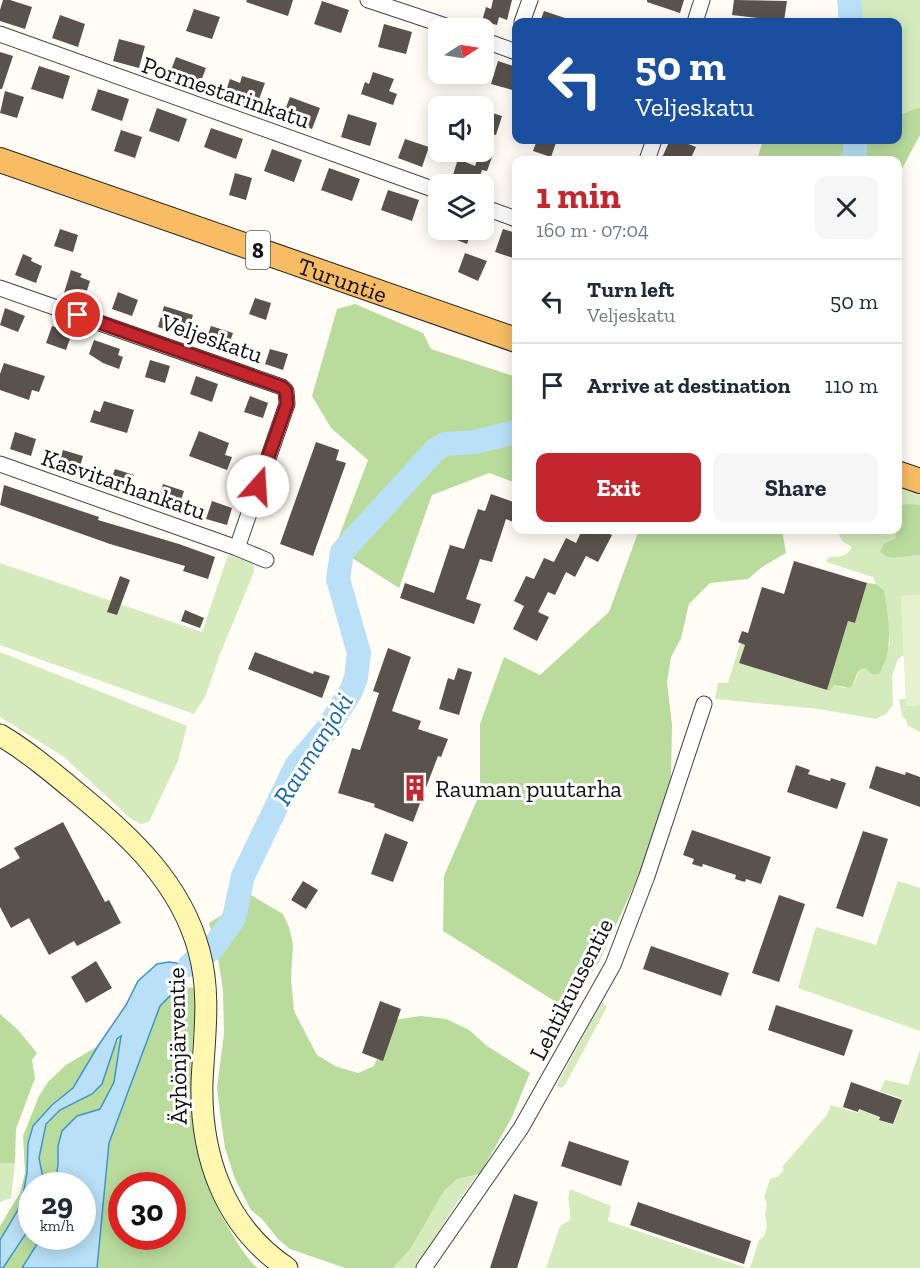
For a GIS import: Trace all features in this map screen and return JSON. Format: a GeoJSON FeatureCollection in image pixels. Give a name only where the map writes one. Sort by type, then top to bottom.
{"type":"FeatureCollection","features":[{"type":"Feature","properties":{"kind":"highway","name":"Turuntie"},"geometry":{"type":"LineString","coordinates":[[0,160],[512,339]]}},
{"type":"Feature","properties":{"kind":"highway"},"geometry":{"type":"LineString","coordinates":[[902,475],[920,481]]}},
{"type":"Feature","properties":{"kind":"main road","name":"Äyhönjärventie"},"geometry":{"type":"LineString","coordinates":[[0,735],[52,772],[136,844],[177,898],[194,935],[204,973],[206,1016],[202,1101],[205,1138],[212,1166],[222,1195],[240,1222],[257,1242],[287,1268]]}},
{"type":"Feature","properties":{"kind":"street"},"geometry":{"type":"LineString","coordinates":[[368,0],[428,20]]}},
{"type":"Feature","properties":{"kind":"street"},"geometry":{"type":"LineString","coordinates":[[523,18],[530,0]]}},
{"type":"Feature","properties":{"kind":"street"},"geometry":{"type":"LineString","coordinates":[[696,18],[702,0]]}},
{"type":"Feature","properties":{"kind":"street","name":"Pormestarinkatu"},"geometry":{"type":"LineString","coordinates":[[0,34],[428,187]]}},
{"type":"Feature","properties":{"kind":"street"},"geometry":{"type":"LineString","coordinates":[[494,43],[512,47]]}},
{"type":"Feature","properties":{"kind":"street"},"geometry":{"type":"LineString","coordinates":[[494,211],[512,218]]}},
{"type":"Feature","properties":{"kind":"street","name":"Veljeskatu"},"geometry":{"type":"LineString","coordinates":[[0,288],[282,387],[286,391],[287,404],[237,548]]}},
{"type":"Feature","properties":{"kind":"street","name":"Kasvitarhankatu"},"geometry":{"type":"LineString","coordinates":[[0,464],[266,560]]}},
{"type":"Feature","properties":{"kind":"street","name":"Lehtikuusentie"},"geometry":{"type":"LineString","coordinates":[[424,1268],[521,1128],[613,965],[647,876],[704,704]]}},
{"type":"Feature","properties":{"kind":"green space"},"geometry":{"type":"Polygon","coordinates":[[[854,0],[920,0],[920,107],[902,114],[902,18],[856,18],[854,0]]]}},
{"type":"Feature","properties":{"kind":"green space"},"geometry":{"type":"Polygon","coordinates":[[[920,107],[920,135],[902,169],[902,156],[860,156],[861,144],[902,144],[902,114],[920,107]]]}},
{"type":"Feature","properties":{"kind":"green space"},"geometry":{"type":"Polygon","coordinates":[[[762,144],[849,144],[849,149],[841,156],[758,156],[762,144]]]}},
{"type":"Feature","properties":{"kind":"green space"},"geometry":{"type":"Polygon","coordinates":[[[355,304],[423,333],[431,349],[512,376],[512,482],[489,473],[432,495],[399,588],[335,547],[368,460],[331,428],[312,396],[337,309],[355,304]]]}},
{"type":"Feature","properties":{"kind":"green space"},"geometry":{"type":"Polygon","coordinates":[[[902,487],[920,493],[920,505],[902,506],[902,487]]]}},
{"type":"Feature","properties":{"kind":"green space"},"geometry":{"type":"Polygon","coordinates":[[[902,505],[920,505],[920,555],[889,557],[880,552],[884,544],[896,538],[896,534],[902,534],[902,505]]]}},
{"type":"Feature","properties":{"kind":"green space"},"geometry":{"type":"Polygon","coordinates":[[[638,534],[783,534],[786,553],[762,567],[748,579],[710,583],[689,604],[681,638],[671,657],[667,682],[672,725],[671,782],[647,857],[599,962],[574,998],[556,1002],[443,931],[444,876],[480,793],[480,724],[504,657],[540,675],[609,612],[638,534]]]}},
{"type":"Feature","properties":{"kind":"green space"},"geometry":{"type":"Polygon","coordinates":[[[839,534],[896,534],[897,538],[881,552],[895,558],[920,555],[920,595],[901,596],[904,655],[898,659],[892,676],[893,705],[886,714],[876,719],[818,709],[715,699],[718,683],[728,683],[740,643],[745,645],[739,663],[830,691],[834,685],[844,688],[854,683],[860,668],[865,668],[872,674],[883,668],[890,643],[884,590],[876,584],[873,577],[826,562],[829,557],[845,555],[850,550],[852,547],[842,541],[839,534]]]}},
{"type":"Feature","properties":{"kind":"green space"},"geometry":{"type":"Polygon","coordinates":[[[228,555],[247,559],[254,565],[254,572],[205,697],[194,714],[0,645],[0,563],[202,632],[228,555]]]}},
{"type":"Feature","properties":{"kind":"green space"},"geometry":{"type":"Polygon","coordinates":[[[867,583],[876,584],[884,590],[889,644],[884,665],[879,674],[872,674],[865,668],[859,670],[850,688],[834,685],[830,691],[827,690],[848,621],[855,623],[867,583]]]}},
{"type":"Feature","properties":{"kind":"green space"},"geometry":{"type":"Polygon","coordinates":[[[920,595],[920,705],[906,706],[901,596],[920,595]]]}},
{"type":"Feature","properties":{"kind":"green space"},"geometry":{"type":"Polygon","coordinates":[[[0,652],[187,726],[178,761],[149,822],[141,824],[131,819],[64,757],[0,717],[0,652]]]}},
{"type":"Feature","properties":{"kind":"green space"},"geometry":{"type":"Polygon","coordinates":[[[899,699],[906,699],[907,706],[920,705],[920,732],[907,725],[902,716],[899,699]]]}},
{"type":"Feature","properties":{"kind":"green space"},"geometry":{"type":"Polygon","coordinates":[[[898,881],[920,888],[920,1031],[798,988],[816,927],[876,945],[898,881]]]}},
{"type":"Feature","properties":{"kind":"green space"},"geometry":{"type":"Polygon","coordinates":[[[243,894],[249,894],[283,914],[289,927],[293,944],[291,979],[294,1011],[317,1055],[335,1066],[358,1073],[374,1066],[394,1020],[421,1016],[446,1019],[469,1030],[487,1046],[530,1073],[512,1117],[480,1174],[457,1179],[444,1191],[411,1248],[393,1268],[345,1268],[290,1249],[251,1210],[235,1179],[225,1148],[217,1088],[224,1034],[223,990],[217,952],[209,923],[231,909],[243,894]]]}},
{"type":"Feature","properties":{"kind":"green space"},"geometry":{"type":"Polygon","coordinates":[[[180,986],[195,988],[191,1090],[196,1144],[213,1199],[238,1243],[257,1268],[97,1268],[109,1143],[160,1006],[180,986]]]}},
{"type":"Feature","properties":{"kind":"green space"},"geometry":{"type":"Polygon","coordinates":[[[602,1002],[607,1007],[565,1085],[561,1088],[556,1086],[602,1002]]]}},
{"type":"Feature","properties":{"kind":"green space"},"geometry":{"type":"Polygon","coordinates":[[[0,1014],[18,1030],[37,1053],[32,1060],[35,1078],[16,1129],[15,1163],[0,1163],[0,1014]]]}},
{"type":"Feature","properties":{"kind":"green space"},"geometry":{"type":"Polygon","coordinates":[[[122,1035],[114,1082],[100,1109],[77,1116],[62,1131],[58,1146],[57,1172],[41,1172],[39,1158],[46,1124],[60,1110],[74,1103],[122,1035]]]}},
{"type":"Feature","properties":{"kind":"green space"},"geometry":{"type":"Polygon","coordinates":[[[98,1046],[73,1088],[52,1105],[28,1143],[27,1172],[25,1172],[23,1136],[39,1096],[48,1082],[66,1065],[98,1046]]]}},
{"type":"Feature","properties":{"kind":"green space"},"geometry":{"type":"Polygon","coordinates":[[[920,1050],[920,1268],[750,1268],[759,1240],[764,1236],[767,1226],[765,1216],[767,1204],[764,1197],[770,1179],[777,1177],[783,1171],[783,1166],[827,1115],[831,1105],[858,1113],[860,1110],[893,1125],[903,1099],[880,1091],[885,1080],[908,1085],[920,1050]]]}},
{"type":"Feature","properties":{"kind":"green space"},"geometry":{"type":"Polygon","coordinates":[[[0,1163],[15,1163],[11,1198],[0,1202],[0,1163]]]}},
{"type":"Feature","properties":{"kind":"green space"},"geometry":{"type":"Polygon","coordinates":[[[477,1175],[416,1268],[393,1268],[411,1248],[444,1191],[456,1179],[477,1175]]]}},
{"type":"Feature","properties":{"kind":"green space"},"geometry":{"type":"Polygon","coordinates":[[[570,1189],[611,1206],[608,1221],[747,1268],[546,1268],[560,1226],[570,1220],[568,1197],[570,1189]]]}},
{"type":"Feature","properties":{"kind":"green space"},"geometry":{"type":"Polygon","coordinates":[[[18,1196],[18,1210],[0,1240],[0,1226],[18,1196]]]}},
{"type":"Feature","properties":{"kind":"green space"},"geometry":{"type":"Polygon","coordinates":[[[18,1246],[18,1250],[33,1250],[22,1268],[3,1268],[18,1246]]]}},
{"type":"Feature","properties":{"kind":"water"},"geometry":{"type":"Polygon","coordinates":[[[169,962],[190,965],[180,986],[160,1006],[109,1143],[97,1268],[22,1268],[33,1250],[96,1250],[96,1172],[57,1172],[58,1146],[62,1131],[77,1116],[100,1109],[114,1082],[121,1036],[117,1039],[102,1084],[92,1094],[60,1110],[46,1124],[39,1158],[42,1172],[27,1172],[28,1143],[33,1126],[52,1105],[73,1088],[126,1005],[138,981],[157,964],[169,962]]]}},
{"type":"Feature","properties":{"kind":"water"},"geometry":{"type":"Polygon","coordinates":[[[18,1210],[18,1246],[3,1268],[0,1268],[0,1240],[18,1210]]]}},
{"type":"Feature","properties":{"kind":"building"},"geometry":{"type":"Polygon","coordinates":[[[3,0],[32,7],[25,29],[0,21],[3,0]]]}},
{"type":"Feature","properties":{"kind":"building"},"geometry":{"type":"Polygon","coordinates":[[[247,0],[293,0],[288,16],[246,2],[247,0]]]}},
{"type":"Feature","properties":{"kind":"building"},"geometry":{"type":"Polygon","coordinates":[[[493,0],[512,0],[507,20],[499,17],[497,25],[494,24],[494,18],[483,18],[486,7],[491,9],[493,0]]]}},
{"type":"Feature","properties":{"kind":"building"},"geometry":{"type":"Polygon","coordinates":[[[647,0],[684,0],[680,13],[647,2],[647,0]]]}},
{"type":"Feature","properties":{"kind":"building"},"geometry":{"type":"Polygon","coordinates":[[[734,0],[787,1],[784,18],[732,15],[734,0]]]}},
{"type":"Feature","properties":{"kind":"building"},"geometry":{"type":"Polygon","coordinates":[[[322,1],[349,10],[341,33],[314,24],[322,1]]]}},
{"type":"Feature","properties":{"kind":"building"},"geometry":{"type":"Polygon","coordinates":[[[194,9],[220,17],[212,39],[186,31],[194,9]]]}},
{"type":"Feature","properties":{"kind":"building"},"geometry":{"type":"Polygon","coordinates":[[[544,11],[565,18],[541,18],[544,11]]]}},
{"type":"Feature","properties":{"kind":"building"},"geometry":{"type":"Polygon","coordinates":[[[60,15],[85,24],[78,47],[52,38],[60,15]]]}},
{"type":"Feature","properties":{"kind":"building"},"geometry":{"type":"Polygon","coordinates":[[[384,24],[412,32],[406,54],[378,47],[384,24]]]}},
{"type":"Feature","properties":{"kind":"building"},"geometry":{"type":"Polygon","coordinates":[[[119,39],[145,46],[139,68],[113,61],[119,39]]]}},
{"type":"Feature","properties":{"kind":"building"},"geometry":{"type":"Polygon","coordinates":[[[0,52],[13,56],[2,89],[0,89],[0,52]]]}},
{"type":"Feature","properties":{"kind":"building"},"geometry":{"type":"Polygon","coordinates":[[[176,57],[206,68],[198,89],[168,78],[176,57]]]}},
{"type":"Feature","properties":{"kind":"building"},"geometry":{"type":"Polygon","coordinates":[[[498,61],[512,66],[512,90],[491,84],[494,84],[498,61]]]}},
{"type":"Feature","properties":{"kind":"building"},"geometry":{"type":"Polygon","coordinates":[[[39,66],[70,76],[63,99],[31,89],[39,66]]]}},
{"type":"Feature","properties":{"kind":"building"},"geometry":{"type":"Polygon","coordinates":[[[373,72],[394,79],[389,91],[397,94],[393,105],[361,94],[365,82],[369,84],[373,72]]]}},
{"type":"Feature","properties":{"kind":"building"},"geometry":{"type":"Polygon","coordinates":[[[242,76],[265,83],[258,102],[248,99],[246,107],[223,99],[230,79],[240,83],[242,76]]]}},
{"type":"Feature","properties":{"kind":"building"},"geometry":{"type":"Polygon","coordinates":[[[98,89],[129,99],[122,121],[91,110],[98,89]]]}},
{"type":"Feature","properties":{"kind":"building"},"geometry":{"type":"Polygon","coordinates":[[[5,91],[24,97],[17,118],[0,113],[5,91]]]}},
{"type":"Feature","properties":{"kind":"building"},"geometry":{"type":"Polygon","coordinates":[[[290,97],[320,108],[312,129],[282,118],[290,97]]]}},
{"type":"Feature","properties":{"kind":"building"},"geometry":{"type":"Polygon","coordinates":[[[157,108],[187,119],[179,142],[149,131],[157,108]]]}},
{"type":"Feature","properties":{"kind":"building"},"geometry":{"type":"Polygon","coordinates":[[[494,113],[502,116],[496,135],[494,135],[494,113]]]}},
{"type":"Feature","properties":{"kind":"building"},"geometry":{"type":"Polygon","coordinates":[[[348,114],[377,123],[370,146],[341,137],[348,114]]]}},
{"type":"Feature","properties":{"kind":"building"},"geometry":{"type":"Polygon","coordinates":[[[211,128],[243,139],[236,159],[204,147],[211,128]]]}},
{"type":"Feature","properties":{"kind":"building"},"geometry":{"type":"Polygon","coordinates":[[[121,130],[142,137],[135,158],[114,151],[121,130]]]}},
{"type":"Feature","properties":{"kind":"building"},"geometry":{"type":"Polygon","coordinates":[[[405,139],[428,147],[422,167],[398,158],[405,139]]]}},
{"type":"Feature","properties":{"kind":"building"},"geometry":{"type":"Polygon","coordinates":[[[536,144],[556,144],[551,156],[533,151],[536,144]]]}},
{"type":"Feature","properties":{"kind":"building"},"geometry":{"type":"Polygon","coordinates":[[[668,144],[688,144],[696,147],[692,156],[663,156],[668,144]]]}},
{"type":"Feature","properties":{"kind":"building"},"geometry":{"type":"Polygon","coordinates":[[[272,149],[302,160],[294,182],[264,171],[272,149]]]}},
{"type":"Feature","properties":{"kind":"building"},"geometry":{"type":"Polygon","coordinates":[[[457,162],[475,166],[476,162],[490,162],[487,171],[482,170],[481,174],[453,174],[457,162]]]}},
{"type":"Feature","properties":{"kind":"building"},"geometry":{"type":"Polygon","coordinates":[[[329,168],[360,179],[352,201],[321,190],[329,168]]]}},
{"type":"Feature","properties":{"kind":"building"},"geometry":{"type":"Polygon","coordinates":[[[235,173],[252,178],[246,200],[229,195],[235,173]]]}},
{"type":"Feature","properties":{"kind":"building"},"geometry":{"type":"Polygon","coordinates":[[[388,190],[419,200],[412,221],[381,210],[388,190]]]}},
{"type":"Feature","properties":{"kind":"building"},"geometry":{"type":"Polygon","coordinates":[[[60,229],[78,235],[73,252],[54,246],[60,229]]]}},
{"type":"Feature","properties":{"kind":"building"},"geometry":{"type":"Polygon","coordinates":[[[503,229],[512,232],[512,258],[495,252],[503,229]]]}},
{"type":"Feature","properties":{"kind":"building"},"geometry":{"type":"Polygon","coordinates":[[[457,240],[468,240],[467,244],[457,240]]]}},
{"type":"Feature","properties":{"kind":"building"},"geometry":{"type":"Polygon","coordinates":[[[465,253],[487,261],[478,281],[458,272],[465,253]]]}},
{"type":"Feature","properties":{"kind":"building"},"geometry":{"type":"Polygon","coordinates":[[[23,254],[42,266],[36,283],[15,275],[23,254]]]}},
{"type":"Feature","properties":{"kind":"building"},"geometry":{"type":"Polygon","coordinates":[[[71,270],[82,274],[80,277],[90,281],[84,300],[64,293],[71,270]]]}},
{"type":"Feature","properties":{"kind":"building"},"geometry":{"type":"Polygon","coordinates":[[[118,292],[138,300],[132,316],[112,309],[118,292]]]}},
{"type":"Feature","properties":{"kind":"building"},"geometry":{"type":"Polygon","coordinates":[[[255,298],[271,303],[266,320],[249,314],[255,298]]]}},
{"type":"Feature","properties":{"kind":"building"},"geometry":{"type":"Polygon","coordinates":[[[164,306],[193,315],[186,336],[158,327],[164,306]]]}},
{"type":"Feature","properties":{"kind":"building"},"geometry":{"type":"Polygon","coordinates":[[[5,308],[25,316],[18,332],[0,325],[5,308]]]}},
{"type":"Feature","properties":{"kind":"building"},"geometry":{"type":"Polygon","coordinates":[[[52,326],[72,333],[66,350],[46,343],[52,326]]]}},
{"type":"Feature","properties":{"kind":"building"},"geometry":{"type":"Polygon","coordinates":[[[211,326],[233,333],[227,350],[205,342],[211,326]]]}},
{"type":"Feature","properties":{"kind":"building"},"geometry":{"type":"Polygon","coordinates":[[[94,340],[120,349],[118,355],[123,357],[119,369],[89,354],[94,340]]]}},
{"type":"Feature","properties":{"kind":"building"},"geometry":{"type":"Polygon","coordinates":[[[270,349],[288,354],[283,370],[265,364],[270,349]]]}},
{"type":"Feature","properties":{"kind":"building"},"geometry":{"type":"Polygon","coordinates":[[[150,360],[170,366],[165,383],[145,377],[150,360]]]}},
{"type":"Feature","properties":{"kind":"building"},"geometry":{"type":"Polygon","coordinates":[[[4,363],[45,376],[39,392],[32,390],[29,400],[0,390],[0,374],[4,363]]]}},
{"type":"Feature","properties":{"kind":"building"},"geometry":{"type":"Polygon","coordinates":[[[196,376],[218,384],[212,402],[190,394],[196,376]]]}},
{"type":"Feature","properties":{"kind":"building"},"geometry":{"type":"Polygon","coordinates":[[[250,396],[268,403],[263,418],[244,412],[250,396]]]}},
{"type":"Feature","properties":{"kind":"building"},"geometry":{"type":"Polygon","coordinates":[[[104,401],[134,410],[127,433],[90,422],[94,410],[100,412],[104,401]]]}},
{"type":"Feature","properties":{"kind":"building"},"geometry":{"type":"Polygon","coordinates":[[[199,431],[229,443],[225,455],[232,457],[227,470],[189,456],[199,431]]]}},
{"type":"Feature","properties":{"kind":"building"},"geometry":{"type":"Polygon","coordinates":[[[15,432],[36,439],[31,456],[10,449],[15,432]]]}},
{"type":"Feature","properties":{"kind":"building"},"geometry":{"type":"Polygon","coordinates":[[[316,442],[339,450],[336,460],[346,463],[313,556],[280,544],[316,442]]]}},
{"type":"Feature","properties":{"kind":"building"},"geometry":{"type":"Polygon","coordinates":[[[63,450],[83,456],[78,473],[58,467],[63,450]]]}},
{"type":"Feature","properties":{"kind":"building"},"geometry":{"type":"Polygon","coordinates":[[[115,469],[134,475],[129,491],[109,485],[115,469]]]}},
{"type":"Feature","properties":{"kind":"building"},"geometry":{"type":"Polygon","coordinates":[[[163,484],[184,491],[178,509],[157,502],[163,484]]]}},
{"type":"Feature","properties":{"kind":"building"},"geometry":{"type":"Polygon","coordinates":[[[4,485],[99,517],[98,520],[215,557],[208,579],[183,571],[185,566],[110,544],[0,505],[4,485]]]}},
{"type":"Feature","properties":{"kind":"building"},"geometry":{"type":"Polygon","coordinates":[[[491,494],[512,502],[512,522],[506,519],[492,562],[480,559],[466,599],[481,604],[474,624],[400,598],[405,583],[434,593],[450,545],[464,549],[478,509],[485,511],[491,494]]]}},
{"type":"Feature","properties":{"kind":"building"},"geometry":{"type":"Polygon","coordinates":[[[212,501],[232,508],[227,525],[206,519],[212,501]]]}},
{"type":"Feature","properties":{"kind":"building"},"geometry":{"type":"Polygon","coordinates":[[[580,534],[612,535],[598,562],[586,556],[575,577],[566,572],[555,595],[548,592],[538,612],[549,617],[537,641],[513,629],[524,606],[514,601],[526,576],[534,579],[544,558],[554,562],[566,538],[576,543],[580,534]]]}},
{"type":"Feature","properties":{"kind":"building"},"geometry":{"type":"Polygon","coordinates":[[[794,561],[867,583],[855,623],[848,621],[827,690],[739,663],[745,645],[738,642],[742,631],[748,633],[762,587],[784,594],[794,561]]]}},
{"type":"Feature","properties":{"kind":"building"},"geometry":{"type":"Polygon","coordinates":[[[120,576],[130,580],[117,615],[107,612],[120,576]]]}},
{"type":"Feature","properties":{"kind":"building"},"geometry":{"type":"Polygon","coordinates":[[[185,610],[204,618],[200,628],[181,621],[185,610]]]}},
{"type":"Feature","properties":{"kind":"building"},"geometry":{"type":"Polygon","coordinates":[[[388,648],[411,657],[392,711],[421,721],[418,729],[448,739],[441,757],[438,756],[413,822],[374,807],[375,804],[338,793],[352,748],[360,750],[379,693],[373,691],[388,648]]]}},
{"type":"Feature","properties":{"kind":"building"},"geometry":{"type":"Polygon","coordinates":[[[255,652],[313,674],[314,671],[330,676],[322,698],[248,669],[255,652]]]}},
{"type":"Feature","properties":{"kind":"building"},"geometry":{"type":"Polygon","coordinates":[[[458,668],[472,672],[459,715],[439,709],[448,678],[454,680],[458,668]]]}},
{"type":"Feature","properties":{"kind":"building"},"geometry":{"type":"Polygon","coordinates":[[[796,765],[810,770],[808,774],[846,783],[837,809],[787,792],[796,765]]]}},
{"type":"Feature","properties":{"kind":"building"},"geometry":{"type":"Polygon","coordinates":[[[876,766],[920,777],[920,807],[869,788],[876,766]]]}},
{"type":"Feature","properties":{"kind":"building"},"geometry":{"type":"Polygon","coordinates":[[[63,822],[105,902],[109,900],[121,923],[77,946],[74,941],[49,955],[29,918],[11,928],[0,907],[0,869],[20,858],[14,848],[63,822]]]}},
{"type":"Feature","properties":{"kind":"building"},"geometry":{"type":"Polygon","coordinates":[[[692,830],[771,857],[761,884],[746,879],[745,882],[735,879],[736,875],[703,864],[702,867],[692,864],[694,859],[683,855],[692,830]]]}},
{"type":"Feature","properties":{"kind":"building"},"geometry":{"type":"Polygon","coordinates":[[[863,831],[888,839],[863,917],[836,908],[863,831]]]}},
{"type":"Feature","properties":{"kind":"building"},"geometry":{"type":"Polygon","coordinates":[[[385,833],[408,842],[393,882],[371,874],[385,833]]]}},
{"type":"Feature","properties":{"kind":"building"},"geometry":{"type":"Polygon","coordinates":[[[303,881],[318,890],[306,909],[291,900],[303,881]]]}},
{"type":"Feature","properties":{"kind":"building"},"geometry":{"type":"Polygon","coordinates":[[[779,895],[805,904],[779,982],[752,973],[779,895]]]}},
{"type":"Feature","properties":{"kind":"building"},"geometry":{"type":"Polygon","coordinates":[[[651,946],[729,973],[721,996],[643,969],[651,946]]]}},
{"type":"Feature","properties":{"kind":"building"},"geometry":{"type":"Polygon","coordinates":[[[96,961],[112,988],[86,1003],[71,977],[96,961]]]}},
{"type":"Feature","properties":{"kind":"building"},"geometry":{"type":"Polygon","coordinates":[[[380,1001],[401,1009],[383,1061],[362,1053],[380,1001]]]}},
{"type":"Feature","properties":{"kind":"building"},"geometry":{"type":"Polygon","coordinates":[[[776,1005],[853,1030],[844,1056],[768,1030],[776,1005]]]}},
{"type":"Feature","properties":{"kind":"building"},"geometry":{"type":"Polygon","coordinates":[[[851,1082],[902,1100],[893,1124],[879,1120],[880,1117],[859,1109],[858,1112],[843,1107],[851,1082]]]}},
{"type":"Feature","properties":{"kind":"building"},"geometry":{"type":"Polygon","coordinates":[[[569,1141],[629,1161],[621,1186],[561,1166],[569,1141]]]}},
{"type":"Feature","properties":{"kind":"building"},"geometry":{"type":"Polygon","coordinates":[[[514,1194],[538,1202],[517,1268],[490,1268],[514,1194]]]}},
{"type":"Feature","properties":{"kind":"building"},"geometry":{"type":"Polygon","coordinates":[[[638,1202],[751,1241],[744,1264],[630,1225],[638,1202]]]}},
{"type":"Feature","properties":{"kind":"waterway","name":"Raumanjoki"},"geometry":{"type":"LineString","coordinates":[[849,0],[851,18]]}},
{"type":"Feature","properties":{"kind":"waterway","name":"Raumanjoki"},"geometry":{"type":"LineString","coordinates":[[855,144],[855,156]]}},
{"type":"Feature","properties":{"kind":"waterway","name":"Raumanjoki"},"geometry":{"type":"LineString","coordinates":[[190,965],[213,948],[234,918],[243,876],[296,766],[327,729],[351,691],[356,678],[359,653],[338,579],[342,552],[435,450],[445,444],[475,442],[512,433]]}},
{"type":"Feature","properties":{"kind":"place","name":"Rauman puutarha"},"geometry":{"type":"Point","coordinates":[415,788]}},
{"type":"Feature","properties":{"kind":"route"},"geometry":{"type":"LineString","coordinates":[[78,315],[282,387],[286,391],[287,404],[258,486]]}}]}
